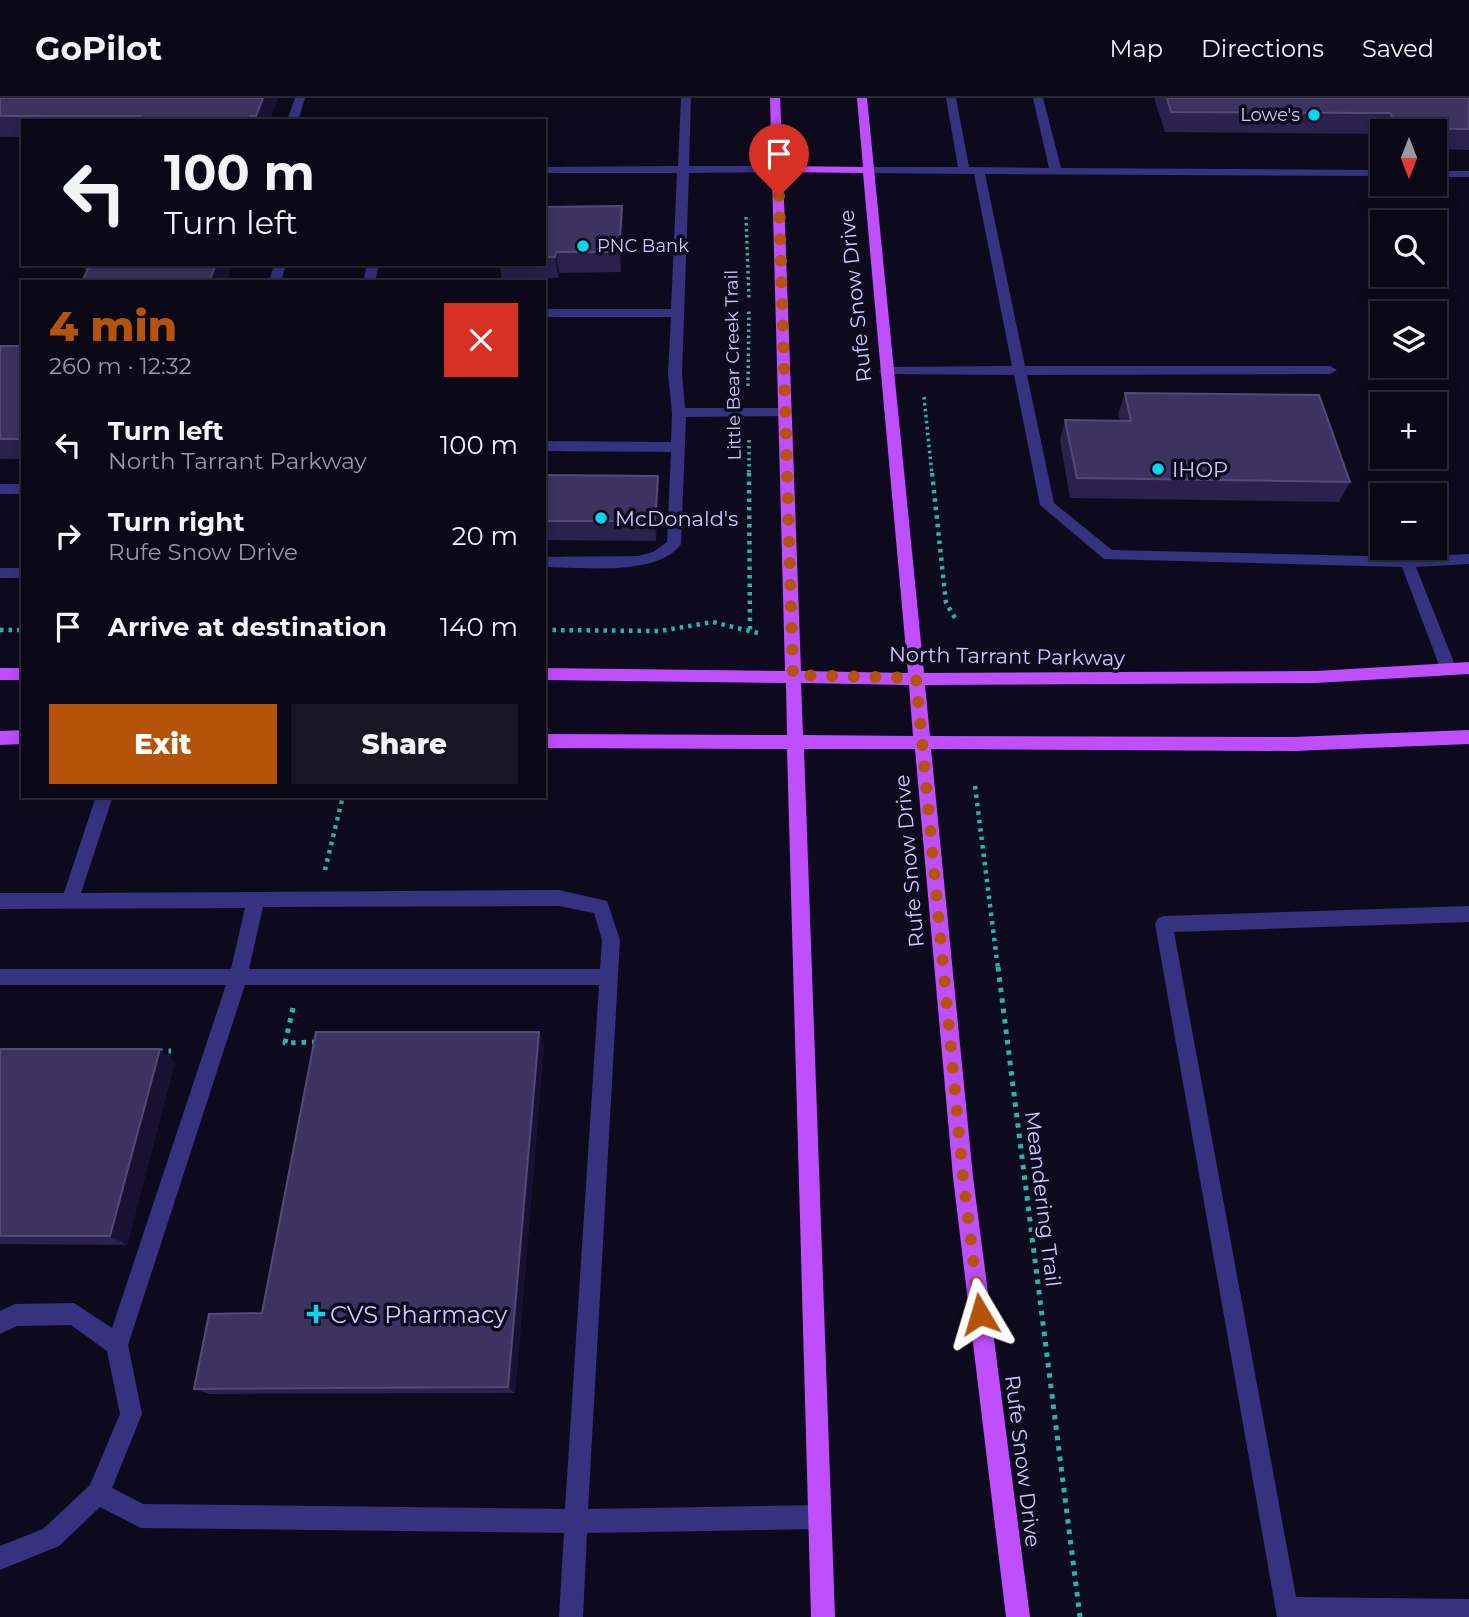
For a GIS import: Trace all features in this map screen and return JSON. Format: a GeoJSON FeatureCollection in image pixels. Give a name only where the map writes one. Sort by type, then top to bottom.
{"type":"FeatureCollection","features":[{"type":"Feature","properties":{"kind":"main road"},"geometry":{"type":"LineString","coordinates":[[775,98],[824,1617]]}},
{"type":"Feature","properties":{"kind":"main road","name":"Rufe Snow Drive"},"geometry":{"type":"LineString","coordinates":[[862,98],[963,1177],[1018,1617]]}},
{"type":"Feature","properties":{"kind":"main road"},"geometry":{"type":"LineString","coordinates":[[778,169],[867,170]]}},
{"type":"Feature","properties":{"kind":"main road","name":"North Tarrant Parkway"},"geometry":{"type":"LineString","coordinates":[[546,674],[793,675],[1052,681],[1351,677],[1469,668]]}},
{"type":"Feature","properties":{"kind":"main road"},"geometry":{"type":"LineString","coordinates":[[0,674],[21,674]]}},
{"type":"Feature","properties":{"kind":"main road"},"geometry":{"type":"LineString","coordinates":[[0,738],[21,737]]}},
{"type":"Feature","properties":{"kind":"main road"},"geometry":{"type":"LineString","coordinates":[[546,741],[1293,744],[1469,737]]}},
{"type":"Feature","properties":{"kind":"lane"},"geometry":{"type":"LineString","coordinates":[[293,119],[300,98]]}},
{"type":"Feature","properties":{"kind":"lane"},"geometry":{"type":"LineString","coordinates":[[546,562],[638,561],[658,556],[674,544],[679,413],[675,373],[681,170],[686,98]]}},
{"type":"Feature","properties":{"kind":"lane"},"geometry":{"type":"LineString","coordinates":[[951,98],[1019,371],[1047,505],[1109,555],[1407,562],[1469,559]]}},
{"type":"Feature","properties":{"kind":"lane"},"geometry":{"type":"LineString","coordinates":[[1038,98],[1056,172]]}},
{"type":"Feature","properties":{"kind":"lane"},"geometry":{"type":"LineString","coordinates":[[546,170],[778,169]]}},
{"type":"Feature","properties":{"kind":"lane"},"geometry":{"type":"LineString","coordinates":[[867,170],[1370,173]]}},
{"type":"Feature","properties":{"kind":"lane"},"geometry":{"type":"LineString","coordinates":[[1447,174],[1469,174]]}},
{"type":"Feature","properties":{"kind":"lane"},"geometry":{"type":"LineString","coordinates":[[546,313],[677,313]]}},
{"type":"Feature","properties":{"kind":"lane"},"geometry":{"type":"LineString","coordinates":[[887,371],[1331,370]]}},
{"type":"Feature","properties":{"kind":"lane"},"geometry":{"type":"LineString","coordinates":[[679,413],[785,412]]}},
{"type":"Feature","properties":{"kind":"lane"},"geometry":{"type":"LineString","coordinates":[[546,446],[677,447]]}},
{"type":"Feature","properties":{"kind":"lane"},"geometry":{"type":"LineString","coordinates":[[0,489],[21,489]]}},
{"type":"Feature","properties":{"kind":"lane"},"geometry":{"type":"LineString","coordinates":[[1407,562],[1449,670]]}},
{"type":"Feature","properties":{"kind":"lane"},"geometry":{"type":"LineString","coordinates":[[0,573],[21,573]]}},
{"type":"Feature","properties":{"kind":"lane"},"geometry":{"type":"LineString","coordinates":[[70,900],[104,798]]}},
{"type":"Feature","properties":{"kind":"lane"},"geometry":{"type":"LineString","coordinates":[[0,901],[559,898],[601,907],[611,940],[571,1617]]}},
{"type":"Feature","properties":{"kind":"lane"},"geometry":{"type":"LineString","coordinates":[[0,1558],[51,1538],[99,1493],[131,1414],[117,1345],[238,977],[256,900]]}},
{"type":"Feature","properties":{"kind":"lane"},"geometry":{"type":"LineString","coordinates":[[1469,914],[1164,924],[1286,1609],[1469,1611]]}},
{"type":"Feature","properties":{"kind":"lane"},"geometry":{"type":"LineString","coordinates":[[0,977],[608,977]]}},
{"type":"Feature","properties":{"kind":"lane"},"geometry":{"type":"LineString","coordinates":[[0,1323],[15,1314],[74,1314],[117,1345]]}},
{"type":"Feature","properties":{"kind":"lane"},"geometry":{"type":"LineString","coordinates":[[99,1493],[141,1516],[576,1521],[819,1517]]}},
{"type":"Feature","properties":{"kind":"path","name":"Little Bear Creek Trail"},"geometry":{"type":"LineString","coordinates":[[746,169],[746,270],[750,305],[747,319],[750,632]]}},
{"type":"Feature","properties":{"kind":"path"},"geometry":{"type":"LineString","coordinates":[[546,630],[660,631],[713,622],[758,633]]}},
{"type":"Feature","properties":{"kind":"path"},"geometry":{"type":"LineString","coordinates":[[0,630],[21,630]]}},
{"type":"Feature","properties":{"kind":"path","name":"Meandering Trail"},"geometry":{"type":"LineString","coordinates":[[975,786],[1080,1617]]}},
{"type":"Feature","properties":{"kind":"path"},"geometry":{"type":"LineString","coordinates":[[145,1051],[171,1051]]}},
{"type":"Feature","properties":{"kind":"building"},"geometry":{"type":"Polygon","coordinates":[[[0,98],[263,98],[256,116],[250,116],[249,119],[0,116],[0,98]]]}},
{"type":"Feature","properties":{"kind":"building"},"geometry":{"type":"Polygon","coordinates":[[[1167,98],[1469,98],[1469,129],[1447,129],[1447,119],[1393,119],[1390,113],[1171,112],[1167,98]]]}},
{"type":"Feature","properties":{"kind":"building"},"geometry":{"type":"Polygon","coordinates":[[[622,206],[619,252],[556,252],[555,257],[546,257],[546,207],[622,206]]]}},
{"type":"Feature","properties":{"kind":"building"},"geometry":{"type":"Polygon","coordinates":[[[89,266],[215,266],[210,280],[83,280],[89,266]]]}},
{"type":"Feature","properties":{"kind":"building"},"geometry":{"type":"Polygon","coordinates":[[[0,346],[21,346],[21,439],[0,439],[0,346]]]}},
{"type":"Feature","properties":{"kind":"building"},"geometry":{"type":"Polygon","coordinates":[[[1125,393],[1319,395],[1350,482],[1077,478],[1065,420],[1131,421],[1125,393]]]}},
{"type":"Feature","properties":{"kind":"building"},"geometry":{"type":"Polygon","coordinates":[[[546,475],[658,476],[655,521],[546,521],[546,475]]]}},
{"type":"Feature","properties":{"kind":"building","name":"CVS Pharmacy"},"geometry":{"type":"Polygon","coordinates":[[[316,1032],[539,1032],[508,1387],[194,1389],[209,1314],[262,1313],[316,1032]]]}},
{"type":"Feature","properties":{"kind":"building"},"geometry":{"type":"Polygon","coordinates":[[[0,1049],[160,1049],[110,1236],[0,1236],[0,1049]]]}},
{"type":"Feature","properties":{"kind":"place","name":"Lowe's"},"geometry":{"type":"Point","coordinates":[1314,115]}},
{"type":"Feature","properties":{"kind":"place","name":"PNC Bank"},"geometry":{"type":"Point","coordinates":[583,246]}},
{"type":"Feature","properties":{"kind":"place","name":"IHOP"},"geometry":{"type":"Point","coordinates":[1158,469]}},
{"type":"Feature","properties":{"kind":"place","name":"McDonald's"},"geometry":{"type":"Point","coordinates":[601,518]}},
{"type":"Feature","properties":{"kind":"place","name":"CVS Pharmacy"},"geometry":{"type":"Point","coordinates":[316,1314]}},
{"type":"Feature","properties":{"kind":"route"},"geometry":{"type":"LineString","coordinates":[[779,196],[793,675],[916,678],[963,1177],[980,1314]]}}]}
